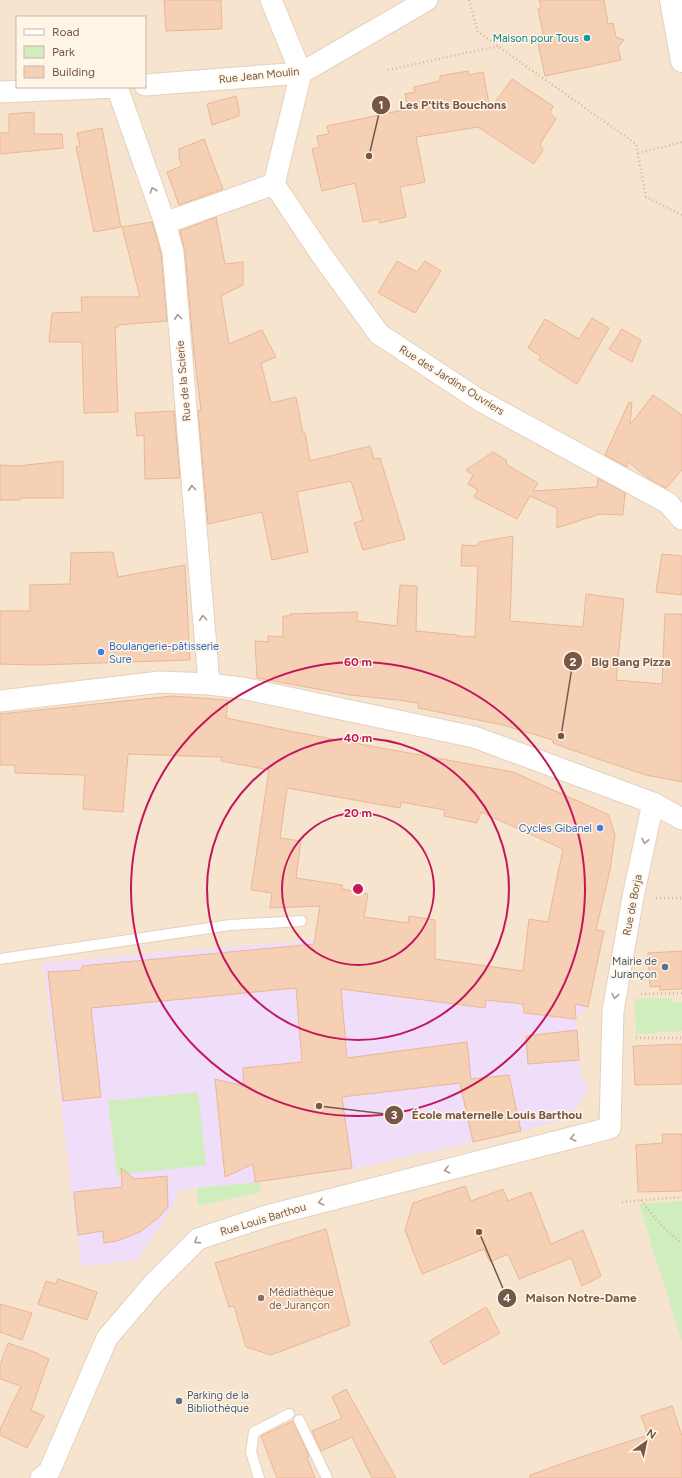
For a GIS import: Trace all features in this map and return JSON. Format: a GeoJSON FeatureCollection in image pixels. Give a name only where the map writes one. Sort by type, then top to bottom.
{"type":"FeatureCollection","features":[{"type":"Feature","properties":{"kind":"street"},"geometry":{"type":"LineString","coordinates":[[165,224],[274,184],[301,73],[271,0]]}},
{"type":"Feature","properties":{"kind":"street","name":"Rue Jean Moulin"},"geometry":{"type":"LineString","coordinates":[[146,85],[301,73],[427,0]]}},
{"type":"Feature","properties":{"kind":"street"},"geometry":{"type":"LineString","coordinates":[[671,0],[682,62]]}},
{"type":"Feature","properties":{"kind":"street"},"geometry":{"type":"LineString","coordinates":[[0,92],[94,88]]}},
{"type":"Feature","properties":{"kind":"street","name":"Rue de la Scierie"},"geometry":{"type":"LineString","coordinates":[[117,88],[165,224],[173,252],[209,684]]}},
{"type":"Feature","properties":{"kind":"street","name":"Rue des Jardins Ouvriers"},"geometry":{"type":"LineString","coordinates":[[274,184],[323,257],[379,334],[479,400],[668,503],[682,519]]}},
{"type":"Feature","properties":{"kind":"street"},"geometry":{"type":"LineString","coordinates":[[0,702],[160,682],[209,684],[242,688],[474,737],[653,803],[682,819]]}},
{"type":"Feature","properties":{"kind":"street","name":"Rue de Borja"},"geometry":{"type":"LineString","coordinates":[[610,1128],[613,1011],[633,897],[653,803]]}},
{"type":"Feature","properties":{"kind":"street","name":"Rue Louis Barthou"},"geometry":{"type":"LineString","coordinates":[[41,1478],[49,1472],[107,1338],[154,1283],[198,1239],[267,1216],[610,1128]]}},
{"type":"Feature","properties":{"kind":"lane"},"geometry":{"type":"LineString","coordinates":[[0,959],[230,925],[301,921]]}},
{"type":"Feature","properties":{"kind":"lane"},"geometry":{"type":"LineString","coordinates":[[259,1478],[251,1452],[254,1432],[289,1414]]}},
{"type":"Feature","properties":{"kind":"lane"},"geometry":{"type":"LineString","coordinates":[[299,1420],[327,1478]]}},
{"type":"Feature","properties":{"kind":"path"},"geometry":{"type":"LineString","coordinates":[[469,0],[478,32],[636,144],[646,197],[682,215]]}},
{"type":"Feature","properties":{"kind":"path"},"geometry":{"type":"LineString","coordinates":[[388,70],[498,46]]}},
{"type":"Feature","properties":{"kind":"path"},"geometry":{"type":"LineString","coordinates":[[638,153],[682,142]]}},
{"type":"Feature","properties":{"kind":"path"},"geometry":{"type":"LineString","coordinates":[[655,898],[682,898]]}},
{"type":"Feature","properties":{"kind":"path"},"geometry":{"type":"LineString","coordinates":[[682,993],[630,994],[613,1011],[634,1038],[682,1038]]}},
{"type":"Feature","properties":{"kind":"path"},"geometry":{"type":"LineString","coordinates":[[622,1202],[682,1197]]}},
{"type":"Feature","properties":{"kind":"path"},"geometry":{"type":"LineString","coordinates":[[641,1200],[655,1220],[667,1232],[682,1243]]}},
{"type":"Feature","properties":{"kind":"shaded area"},"geometry":{"type":"Polygon","coordinates":[[[0,0],[682,0],[682,1478],[0,1478],[0,0]]]}},
{"type":"Feature","properties":{"kind":"shaded area"},"geometry":{"type":"Polygon","coordinates":[[[315,940],[593,982],[588,1007],[576,1018],[579,1060],[583,1082],[588,1082],[586,1093],[568,1119],[473,1142],[352,1169],[259,1182],[178,1190],[172,1208],[137,1260],[81,1266],[43,963],[315,940]]]}},
{"type":"Feature","properties":{"kind":"green space"},"geometry":{"type":"Polygon","coordinates":[[[672,998],[672,1002],[682,1002],[682,1031],[636,1034],[635,999],[672,998]]]}},
{"type":"Feature","properties":{"kind":"green space"},"geometry":{"type":"Polygon","coordinates":[[[198,1092],[206,1165],[117,1175],[108,1101],[198,1092]]]}},
{"type":"Feature","properties":{"kind":"green space"},"geometry":{"type":"Polygon","coordinates":[[[259,1182],[261,1192],[198,1206],[197,1188],[259,1182]]]}},
{"type":"Feature","properties":{"kind":"green space"},"geometry":{"type":"Polygon","coordinates":[[[682,1201],[682,1342],[639,1204],[682,1201]]]}},
{"type":"Feature","properties":{"kind":"building"},"geometry":{"type":"Polygon","coordinates":[[[164,0],[221,0],[222,29],[166,31],[164,0]]]}},
{"type":"Feature","properties":{"kind":"building","name":"Maison pour Tous"},"geometry":{"type":"Polygon","coordinates":[[[539,0],[604,0],[608,24],[613,23],[616,37],[624,40],[618,47],[621,60],[545,76],[538,43],[545,42],[538,9],[541,8],[539,0]]]}},
{"type":"Feature","properties":{"kind":"building"},"geometry":{"type":"Polygon","coordinates":[[[468,71],[469,75],[483,72],[490,109],[512,79],[553,106],[550,113],[556,119],[540,144],[543,150],[534,164],[478,127],[416,137],[425,182],[400,187],[406,217],[380,223],[379,219],[363,222],[355,183],[322,191],[312,149],[319,147],[317,136],[329,134],[327,126],[408,109],[405,94],[415,92],[414,87],[440,81],[440,76],[468,71]]]}},
{"type":"Feature","properties":{"kind":"building"},"geometry":{"type":"Polygon","coordinates":[[[236,96],[239,116],[212,125],[207,104],[236,96]]]}},
{"type":"Feature","properties":{"kind":"building"},"geometry":{"type":"Polygon","coordinates":[[[34,112],[34,134],[62,134],[63,148],[0,154],[0,133],[9,133],[9,114],[34,112]]]}},
{"type":"Feature","properties":{"kind":"building"},"geometry":{"type":"Polygon","coordinates":[[[102,128],[121,227],[94,232],[76,147],[80,146],[77,133],[102,128]]]}},
{"type":"Feature","properties":{"kind":"building"},"geometry":{"type":"Polygon","coordinates":[[[204,139],[223,189],[179,205],[167,172],[182,166],[179,157],[179,149],[204,139]]]}},
{"type":"Feature","properties":{"kind":"building"},"geometry":{"type":"Polygon","coordinates":[[[216,217],[225,264],[243,262],[243,285],[221,296],[229,344],[262,330],[276,357],[261,363],[271,403],[296,397],[310,461],[370,446],[374,459],[380,458],[405,539],[363,550],[354,523],[363,520],[351,481],[297,492],[308,552],[272,560],[262,512],[208,524],[198,411],[201,410],[193,344],[185,251],[180,231],[216,217]]]}},
{"type":"Feature","properties":{"kind":"building"},"geometry":{"type":"Polygon","coordinates":[[[152,222],[161,254],[167,321],[118,325],[118,327],[115,327],[118,412],[84,413],[82,342],[49,342],[52,313],[82,312],[81,297],[140,297],[122,227],[152,222]]]}},
{"type":"Feature","properties":{"kind":"building"},"geometry":{"type":"Polygon","coordinates":[[[397,261],[417,272],[425,261],[441,271],[415,313],[378,293],[397,261]]]}},
{"type":"Feature","properties":{"kind":"building"},"geometry":{"type":"Polygon","coordinates":[[[592,318],[609,328],[577,384],[539,360],[541,356],[528,348],[545,319],[579,339],[592,318]]]}},
{"type":"Feature","properties":{"kind":"building"},"geometry":{"type":"Polygon","coordinates":[[[622,329],[641,340],[632,362],[609,349],[622,329]]]}},
{"type":"Feature","properties":{"kind":"building"},"geometry":{"type":"Polygon","coordinates":[[[653,395],[682,415],[682,470],[666,488],[652,481],[627,461],[627,467],[605,455],[629,402],[632,403],[630,425],[653,395]]]}},
{"type":"Feature","properties":{"kind":"building"},"geometry":{"type":"Polygon","coordinates":[[[174,411],[180,478],[145,479],[144,435],[137,436],[135,413],[174,411]]]}},
{"type":"Feature","properties":{"kind":"building"},"geometry":{"type":"Polygon","coordinates":[[[493,452],[506,460],[507,465],[538,483],[533,491],[597,487],[598,478],[625,493],[623,515],[600,514],[557,528],[557,508],[530,496],[517,519],[474,497],[478,490],[468,484],[473,475],[466,470],[493,452]]]}},
{"type":"Feature","properties":{"kind":"building"},"geometry":{"type":"Polygon","coordinates":[[[63,461],[63,498],[20,498],[20,500],[0,500],[0,465],[18,466],[63,461]]]}},
{"type":"Feature","properties":{"kind":"building"},"geometry":{"type":"Polygon","coordinates":[[[513,536],[510,621],[583,627],[586,594],[624,599],[616,680],[662,684],[665,614],[682,614],[682,782],[646,775],[553,743],[553,740],[503,725],[418,708],[418,703],[350,695],[257,678],[255,641],[268,642],[268,636],[283,637],[283,616],[290,616],[290,614],[357,612],[357,621],[397,626],[400,585],[417,586],[416,631],[475,637],[478,566],[461,566],[462,545],[478,546],[479,542],[513,536]]]}},
{"type":"Feature","properties":{"kind":"building"},"geometry":{"type":"Polygon","coordinates":[[[113,552],[118,577],[185,565],[190,660],[37,665],[0,664],[0,611],[30,611],[30,585],[70,584],[71,553],[113,552]]]}},
{"type":"Feature","properties":{"kind":"building"},"geometry":{"type":"Polygon","coordinates":[[[662,554],[682,556],[682,595],[656,592],[662,554]]]}},
{"type":"Feature","properties":{"kind":"building"},"geometry":{"type":"Polygon","coordinates":[[[173,696],[228,700],[226,718],[513,772],[609,815],[615,836],[610,870],[596,930],[604,931],[588,1007],[575,1004],[576,1019],[524,1013],[523,1004],[486,1000],[485,1008],[341,989],[347,1058],[467,1042],[471,1079],[509,1075],[521,1131],[473,1142],[460,1083],[342,1097],[352,1168],[255,1182],[253,1164],[225,1177],[215,1079],[244,1086],[243,1068],[302,1062],[296,988],[91,1008],[101,1097],[63,1101],[48,972],[82,970],[82,966],[314,944],[320,906],[270,908],[272,893],[251,890],[269,770],[221,761],[222,757],[128,754],[123,812],[83,809],[85,775],[15,773],[15,765],[0,765],[0,714],[173,696]],[[287,788],[280,838],[301,841],[296,878],[342,885],[342,889],[368,894],[364,917],[408,923],[409,916],[435,920],[435,959],[523,971],[529,919],[548,922],[563,849],[481,812],[477,823],[444,816],[445,810],[401,802],[400,808],[287,788]]]}},
{"type":"Feature","properties":{"kind":"building","name":"Mairie de Jurançon"},"geometry":{"type":"Polygon","coordinates":[[[682,951],[682,989],[660,990],[660,986],[650,987],[648,953],[682,951]]]}},
{"type":"Feature","properties":{"kind":"building"},"geometry":{"type":"Polygon","coordinates":[[[577,1030],[579,1060],[528,1064],[526,1036],[577,1030]]]}},
{"type":"Feature","properties":{"kind":"building"},"geometry":{"type":"Polygon","coordinates":[[[682,1044],[682,1084],[635,1085],[633,1046],[682,1044]]]}},
{"type":"Feature","properties":{"kind":"building"},"geometry":{"type":"Polygon","coordinates":[[[662,1134],[682,1134],[682,1191],[638,1192],[636,1145],[663,1143],[662,1134]]]}},
{"type":"Feature","properties":{"kind":"building"},"geometry":{"type":"Polygon","coordinates":[[[121,1168],[135,1179],[167,1176],[168,1207],[158,1218],[140,1232],[117,1241],[104,1243],[103,1231],[78,1235],[74,1192],[122,1187],[121,1168]]]}},
{"type":"Feature","properties":{"kind":"building"},"geometry":{"type":"Polygon","coordinates":[[[465,1186],[471,1201],[503,1189],[508,1201],[531,1192],[551,1244],[583,1230],[601,1276],[582,1286],[571,1258],[519,1279],[508,1254],[490,1262],[484,1249],[422,1274],[405,1230],[413,1203],[465,1186]]]}},
{"type":"Feature","properties":{"kind":"building","name":"Médiathèque de Jurançon"},"geometry":{"type":"Polygon","coordinates":[[[326,1229],[350,1325],[271,1355],[246,1347],[234,1306],[229,1307],[215,1263],[326,1229]]]}},
{"type":"Feature","properties":{"kind":"building"},"geometry":{"type":"Polygon","coordinates":[[[58,1279],[97,1292],[87,1320],[38,1304],[46,1281],[56,1284],[58,1279]]]}},
{"type":"Feature","properties":{"kind":"building"},"geometry":{"type":"Polygon","coordinates":[[[0,1304],[32,1313],[22,1340],[0,1332],[0,1304]]]}},
{"type":"Feature","properties":{"kind":"building"},"geometry":{"type":"Polygon","coordinates":[[[486,1307],[500,1333],[443,1365],[430,1341],[486,1307]]]}},
{"type":"Feature","properties":{"kind":"building"},"geometry":{"type":"Polygon","coordinates":[[[8,1343],[49,1359],[31,1410],[44,1416],[27,1448],[0,1435],[0,1429],[21,1386],[0,1379],[0,1365],[8,1343]]]}},
{"type":"Feature","properties":{"kind":"building"},"geometry":{"type":"Polygon","coordinates":[[[346,1389],[396,1478],[372,1478],[352,1437],[321,1451],[312,1431],[342,1418],[332,1397],[346,1389]]]}},
{"type":"Feature","properties":{"kind":"building"},"geometry":{"type":"Polygon","coordinates":[[[672,1406],[682,1436],[682,1478],[530,1478],[530,1475],[648,1435],[641,1416],[672,1406]]]}},
{"type":"Feature","properties":{"kind":"building"},"geometry":{"type":"Polygon","coordinates":[[[293,1421],[309,1456],[307,1457],[315,1478],[277,1478],[261,1436],[293,1421]]]}},
{"type":"Feature","properties":{"kind":"place","name":"Maison pour Tous"},"geometry":{"type":"Point","coordinates":[587,38]}},
{"type":"Feature","properties":{"kind":"place","name":"Les P'tits Bouchons"},"geometry":{"type":"Point","coordinates":[369,156]}},
{"type":"Feature","properties":{"kind":"place","name":"Boulangerie-pâtisserie Sure"},"geometry":{"type":"Point","coordinates":[101,652]}},
{"type":"Feature","properties":{"kind":"place","name":"Big Bang Pizza"},"geometry":{"type":"Point","coordinates":[561,736]}},
{"type":"Feature","properties":{"kind":"place","name":"Cycles Gibanel"},"geometry":{"type":"Point","coordinates":[600,828]}},
{"type":"Feature","properties":{"kind":"place","name":"Mairie de Jurançon"},"geometry":{"type":"Point","coordinates":[665,967]}},
{"type":"Feature","properties":{"kind":"place","name":"École maternelle Louis Barthou"},"geometry":{"type":"Point","coordinates":[319,1106]}},
{"type":"Feature","properties":{"kind":"place","name":"Maison Notre-Dame"},"geometry":{"type":"Point","coordinates":[479,1232]}},
{"type":"Feature","properties":{"kind":"place","name":"Médiathèque de Jurançon"},"geometry":{"type":"Point","coordinates":[261,1298]}},
{"type":"Feature","properties":{"kind":"place","name":"Parking de la Bibliothèque"},"geometry":{"type":"Point","coordinates":[179,1401]}}]}
